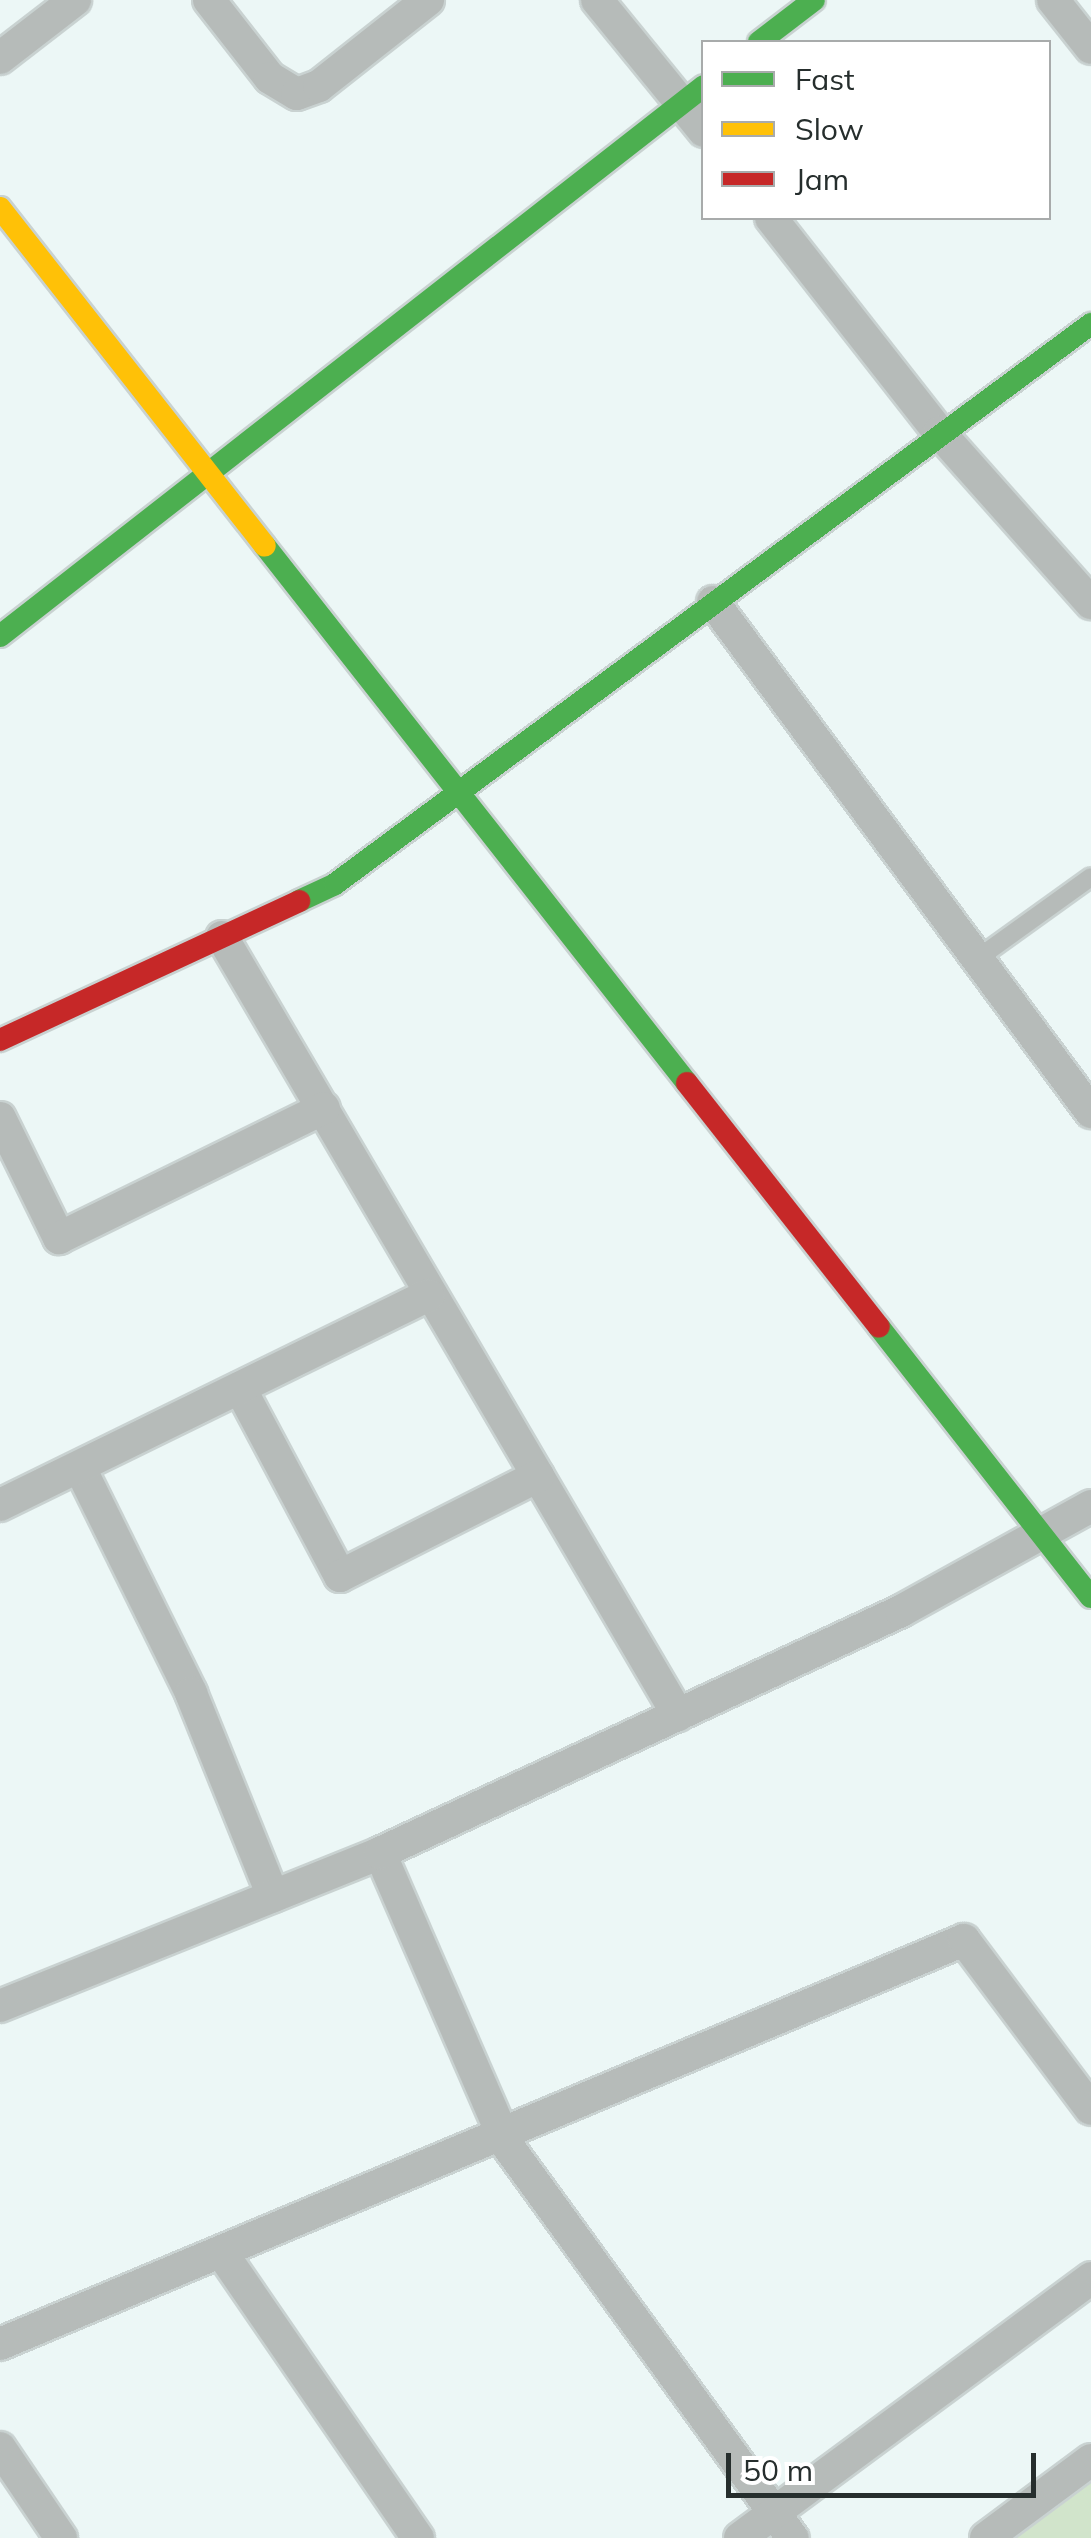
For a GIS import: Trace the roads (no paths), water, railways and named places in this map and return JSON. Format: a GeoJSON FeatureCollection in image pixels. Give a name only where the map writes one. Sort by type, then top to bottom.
{"type":"FeatureCollection","features":[{"type":"Feature","properties":{"kind":"street"},"geometry":{"type":"LineString","coordinates":[[0,58],[75,0]]}},
{"type":"Feature","properties":{"kind":"street"},"geometry":{"type":"LineString","coordinates":[[209,0],[270,78],[297,94],[320,86],[428,0]]}},
{"type":"Feature","properties":{"kind":"street"},"geometry":{"type":"LineString","coordinates":[[597,0],[692,94],[701,122]]}},
{"type":"Feature","properties":{"kind":"street"},"geometry":{"type":"LineString","coordinates":[[762,40],[814,0]]}},
{"type":"Feature","properties":{"kind":"street"},"geometry":{"type":"LineString","coordinates":[[1053,0],[1091,48]]}},
{"type":"Feature","properties":{"kind":"street"},"geometry":{"type":"LineString","coordinates":[[0,636],[692,94]]}},
{"type":"Feature","properties":{"kind":"street"},"geometry":{"type":"LineString","coordinates":[[0,208],[1091,1598]]}},
{"type":"Feature","properties":{"kind":"street"},"geometry":{"type":"LineString","coordinates":[[773,220],[939,432],[1091,603]]}},
{"type":"Feature","properties":{"kind":"street"},"geometry":{"type":"LineString","coordinates":[[0,1040],[335,884],[460,795],[939,432],[1091,324]]}},
{"type":"Feature","properties":{"kind":"street"},"geometry":{"type":"LineString","coordinates":[[713,602],[1091,1112]]}},
{"type":"Feature","properties":{"kind":"street"},"geometry":{"type":"LineString","coordinates":[[222,937],[324,1108],[428,1296],[678,1714]]}},
{"type":"Feature","properties":{"kind":"street"},"geometry":{"type":"LineString","coordinates":[[0,1118],[59,1238],[324,1108]]}},
{"type":"Feature","properties":{"kind":"street"},"geometry":{"type":"LineString","coordinates":[[0,1505],[81,1470],[428,1296]]}},
{"type":"Feature","properties":{"kind":"street"},"geometry":{"type":"LineString","coordinates":[[240,1388],[340,1576],[538,1476]]}},
{"type":"Feature","properties":{"kind":"street"},"geometry":{"type":"LineString","coordinates":[[81,1470],[191,1693],[273,1896]]}},
{"type":"Feature","properties":{"kind":"street"},"geometry":{"type":"LineString","coordinates":[[0,2006],[380,1853],[1046,1537],[1091,1506]]}},
{"type":"Feature","properties":{"kind":"street"},"geometry":{"type":"LineString","coordinates":[[380,1853],[504,2136],[784,2525]]}},
{"type":"Feature","properties":{"kind":"street"},"geometry":{"type":"LineString","coordinates":[[0,2344],[964,1940],[1091,2109]]}},
{"type":"Feature","properties":{"kind":"street"},"geometry":{"type":"LineString","coordinates":[[222,2252],[418,2538]]}},
{"type":"Feature","properties":{"kind":"street"},"geometry":{"type":"LineString","coordinates":[[740,2538],[784,2525],[1091,2278]]}},
{"type":"Feature","properties":{"kind":"street"},"geometry":{"type":"LineString","coordinates":[[0,2448],[61,2538]]}},
{"type":"Feature","properties":{"kind":"street"},"geometry":{"type":"LineString","coordinates":[[986,2538],[1091,2460]]}},
{"type":"Feature","properties":{"kind":"lane"},"geometry":{"type":"LineString","coordinates":[[978,959],[1091,878]]}}]}
